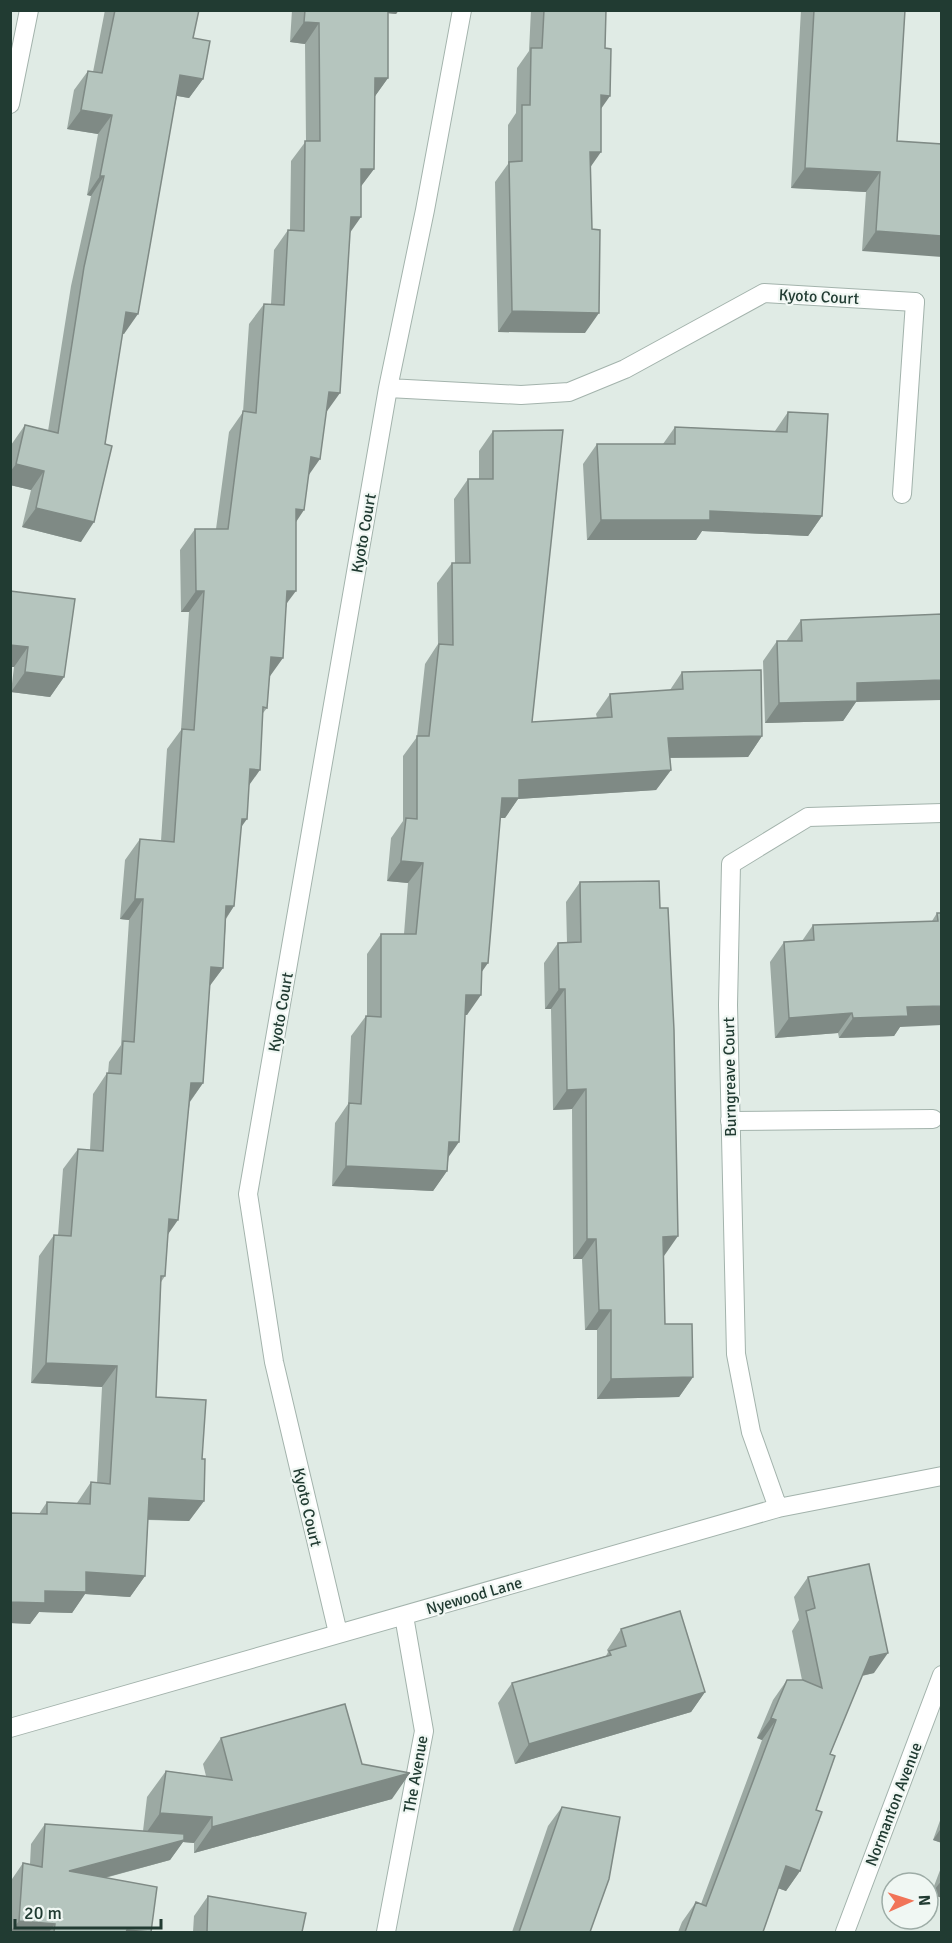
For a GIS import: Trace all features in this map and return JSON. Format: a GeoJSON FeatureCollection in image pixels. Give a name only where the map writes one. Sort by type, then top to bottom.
{"type":"FeatureCollection","features":[{"type":"Feature","properties":{"kind":"street"},"geometry":{"type":"LineString","coordinates":[[10,104],[28,10]]}},
{"type":"Feature","properties":{"kind":"street","name":"Kyoto Court"},"geometry":{"type":"LineString","coordinates":[[338,1633],[274,1362],[248,1194],[388,388],[425,210],[462,10]]}},
{"type":"Feature","properties":{"kind":"street","name":"Kyoto Court"},"geometry":{"type":"LineString","coordinates":[[388,388],[521,395],[569,392],[625,369],[764,293],[915,302],[902,494]]}},
{"type":"Feature","properties":{"kind":"street","name":"Burngreave Court"},"geometry":{"type":"LineString","coordinates":[[778,1508],[751,1432],[736,1354],[728,1005],[731,864],[808,817],[942,813]]}},
{"type":"Feature","properties":{"kind":"street"},"geometry":{"type":"LineString","coordinates":[[730,1121],[933,1119]]}},
{"type":"Feature","properties":{"kind":"street","name":"Nyewood Lane"},"geometry":{"type":"LineString","coordinates":[[10,1728],[778,1508],[942,1476]]}},
{"type":"Feature","properties":{"kind":"street","name":"The Avenue"},"geometry":{"type":"LineString","coordinates":[[386,1932],[424,1731],[404,1616]]}},
{"type":"Feature","properties":{"kind":"street","name":"Normanton Avenue"},"geometry":{"type":"LineString","coordinates":[[845,1932],[942,1675]]}},
{"type":"Feature","properties":{"kind":"building"},"geometry":{"type":"Polygon","coordinates":[[[115,10],[199,10],[193,38],[210,41],[203,79],[180,75],[138,314],[126,312],[105,444],[112,446],[94,522],[36,508],[44,471],[16,464],[25,425],[58,433],[84,267],[104,176],[100,176],[112,115],[81,110],[88,71],[102,73],[115,10]]]}},
{"type":"Feature","properties":{"kind":"building"},"geometry":{"type":"Polygon","coordinates":[[[305,10],[388,10],[388,78],[375,78],[374,169],[361,169],[361,217],[351,217],[340,393],[329,392],[320,459],[311,457],[304,510],[296,509],[296,591],[287,591],[283,658],[271,657],[267,708],[263,707],[260,770],[250,769],[247,819],[242,819],[234,906],[226,906],[223,968],[211,967],[203,1083],[191,1083],[178,1220],[169,1219],[165,1276],[161,1276],[156,1397],[206,1400],[202,1459],[205,1459],[204,1501],[149,1498],[145,1576],[86,1572],[86,1592],[45,1591],[45,1603],[10,1602],[10,1513],[47,1514],[47,1502],[90,1504],[91,1482],[110,1484],[117,1366],[46,1363],[54,1235],[71,1236],[78,1149],[103,1151],[107,1073],[121,1074],[123,1041],[134,1042],[143,899],[135,899],[140,839],[174,842],[182,729],[194,730],[204,591],[196,591],[195,529],[228,529],[243,411],[256,413],[264,304],[284,305],[288,230],[304,231],[305,141],[320,141],[319,23],[304,22],[305,10]]]}},
{"type":"Feature","properties":{"kind":"building"},"geometry":{"type":"Polygon","coordinates":[[[544,10],[606,10],[605,48],[611,49],[610,96],[601,95],[601,152],[590,152],[592,229],[600,230],[599,313],[512,311],[509,162],[522,161],[522,105],[530,105],[531,48],[542,48],[544,10]]]}},
{"type":"Feature","properties":{"kind":"building"},"geometry":{"type":"Polygon","coordinates":[[[814,10],[905,10],[897,141],[942,144],[942,236],[876,231],[880,172],[805,168],[814,10]]]}},
{"type":"Feature","properties":{"kind":"building"},"geometry":{"type":"Polygon","coordinates":[[[788,412],[828,414],[822,516],[710,511],[710,520],[601,520],[597,444],[675,444],[675,427],[787,432],[788,412]]]}},
{"type":"Feature","properties":{"kind":"building"},"geometry":{"type":"Polygon","coordinates":[[[563,430],[532,722],[612,717],[610,694],[683,689],[682,672],[761,670],[762,736],[668,738],[671,770],[519,780],[519,798],[502,798],[488,963],[482,963],[481,995],[466,995],[459,1142],[449,1142],[447,1171],[346,1166],[349,1103],[361,1104],[366,1016],[381,1017],[381,934],[416,934],[423,863],[401,861],[406,818],[417,819],[417,736],[429,736],[439,644],[453,645],[452,563],[470,563],[468,479],[493,479],[493,431],[563,430]]]}},
{"type":"Feature","properties":{"kind":"building"},"geometry":{"type":"Polygon","coordinates":[[[10,591],[75,599],[64,677],[25,672],[28,647],[10,645],[10,591]]]}},
{"type":"Feature","properties":{"kind":"building"},"geometry":{"type":"Polygon","coordinates":[[[942,614],[942,680],[857,683],[857,701],[779,703],[777,641],[802,641],[801,620],[942,614]]]}},
{"type":"Feature","properties":{"kind":"building"},"geometry":{"type":"Polygon","coordinates":[[[659,881],[660,908],[668,908],[674,1030],[678,1236],[663,1237],[665,1324],[692,1324],[693,1377],[611,1379],[611,1310],[599,1310],[596,1239],[587,1239],[586,1089],[567,1090],[565,989],[559,989],[558,943],[581,942],[580,882],[659,881]]]}},
{"type":"Feature","properties":{"kind":"building"},"geometry":{"type":"Polygon","coordinates":[[[937,913],[942,913],[942,1006],[907,1007],[908,1016],[853,1018],[852,1013],[789,1018],[784,942],[814,940],[813,925],[938,921],[937,913]]]}},
{"type":"Feature","properties":{"kind":"building"},"geometry":{"type":"Polygon","coordinates":[[[869,1564],[888,1653],[870,1657],[830,1754],[835,1756],[816,1810],[822,1812],[800,1871],[786,1866],[763,1932],[685,1932],[696,1902],[706,1906],[776,1720],[771,1718],[787,1680],[803,1680],[822,1688],[806,1611],[815,1608],[808,1577],[869,1564]]]}},
{"type":"Feature","properties":{"kind":"building"},"geometry":{"type":"Polygon","coordinates":[[[680,1611],[705,1692],[529,1744],[512,1683],[611,1655],[609,1651],[626,1646],[621,1629],[680,1611]]]}},
{"type":"Feature","properties":{"kind":"building"},"geometry":{"type":"Polygon","coordinates":[[[345,1704],[362,1764],[410,1773],[212,1827],[212,1817],[160,1813],[166,1771],[232,1780],[221,1738],[345,1704]]]}},
{"type":"Feature","properties":{"kind":"building"},"geometry":{"type":"Polygon","coordinates":[[[562,1807],[620,1817],[609,1879],[590,1932],[519,1932],[562,1807]]]}},
{"type":"Feature","properties":{"kind":"building"},"geometry":{"type":"Polygon","coordinates":[[[45,1824],[184,1834],[184,1840],[69,1871],[157,1887],[151,1932],[127,1930],[126,1932],[54,1932],[55,1924],[19,1921],[23,1863],[42,1867],[45,1824]]]}},
{"type":"Feature","properties":{"kind":"building"},"geometry":{"type":"Polygon","coordinates":[[[208,1896],[306,1913],[302,1932],[207,1932],[208,1896]]]}}]}
